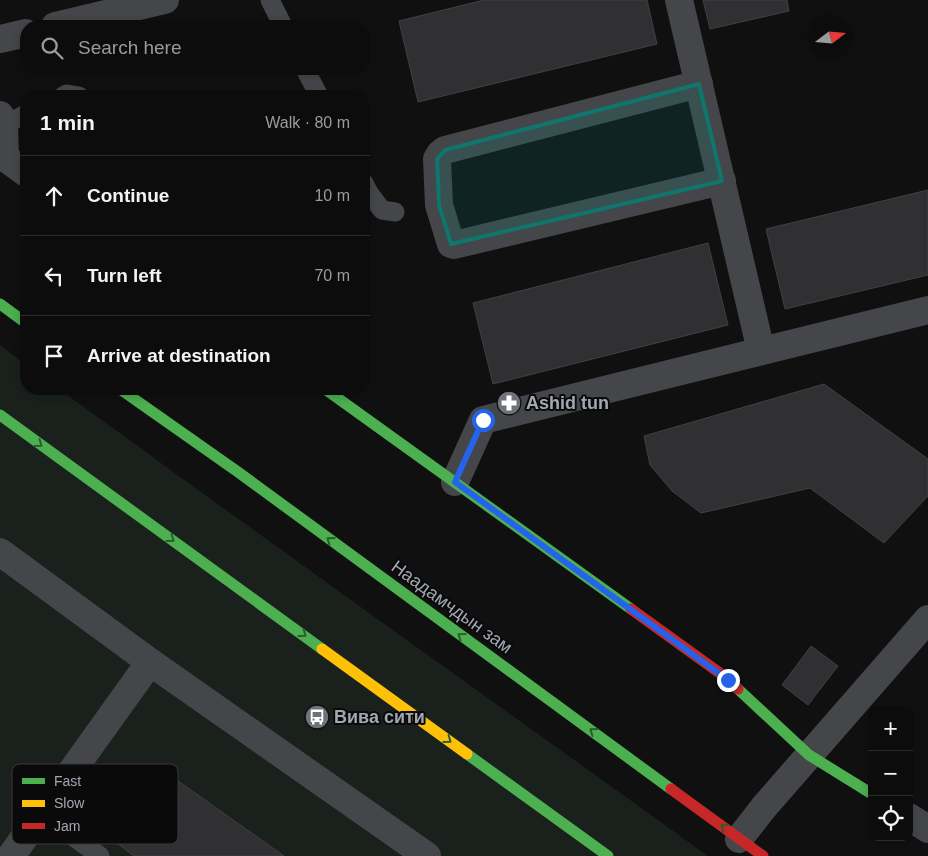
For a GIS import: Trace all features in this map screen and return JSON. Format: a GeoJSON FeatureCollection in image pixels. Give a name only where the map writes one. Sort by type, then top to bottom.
{"type":"FeatureCollection","features":[{"type":"Feature","properties":{"kind":"main road"},"geometry":{"type":"LineString","coordinates":[[0,304],[20,319]]}},
{"type":"Feature","properties":{"kind":"main road","name":"Наадамчдын зам"},"geometry":{"type":"LineString","coordinates":[[129,395],[238,472],[763,856]]}},
{"type":"Feature","properties":{"kind":"main road"},"geometry":{"type":"LineString","coordinates":[[333,395],[728,680],[809,755],[868,792]]}},
{"type":"Feature","properties":{"kind":"main road"},"geometry":{"type":"LineString","coordinates":[[0,415],[608,856]]}},
{"type":"Feature","properties":{"kind":"street"},"geometry":{"type":"LineString","coordinates":[[80,20],[165,0]]}},
{"type":"Feature","properties":{"kind":"street"},"geometry":{"type":"LineString","coordinates":[[680,0],[761,351]]}},
{"type":"Feature","properties":{"kind":"street"},"geometry":{"type":"LineString","coordinates":[[0,39],[20,34]]}},
{"type":"Feature","properties":{"kind":"street"},"geometry":{"type":"LineString","coordinates":[[699,84],[445,150],[437,159],[440,206],[451,244],[454,245],[722,181]]}},
{"type":"Feature","properties":{"kind":"street"},"geometry":{"type":"LineString","coordinates":[[10,118],[10,162]]}},
{"type":"Feature","properties":{"kind":"street"},"geometry":{"type":"LineString","coordinates":[[455,482],[483,420],[928,310]]}},
{"type":"Feature","properties":{"kind":"street"},"geometry":{"type":"LineString","coordinates":[[0,552],[150,662],[427,856]]}},
{"type":"Feature","properties":{"kind":"street"},"geometry":{"type":"LineString","coordinates":[[740,839],[764,807],[928,620]]}},
{"type":"Feature","properties":{"kind":"street"},"geometry":{"type":"LineString","coordinates":[[78,764],[150,662]]}},
{"type":"Feature","properties":{"kind":"street"},"geometry":{"type":"LineString","coordinates":[[913,820],[928,829]]}},
{"type":"Feature","properties":{"kind":"street"},"geometry":{"type":"LineString","coordinates":[[11,856],[20,844]]}},
{"type":"Feature","properties":{"kind":"lane"},"geometry":{"type":"LineString","coordinates":[[270,0],[280,20]]}},
{"type":"Feature","properties":{"kind":"lane"},"geometry":{"type":"LineString","coordinates":[[308,75],[316,90]]}},
{"type":"Feature","properties":{"kind":"lane"},"geometry":{"type":"LineString","coordinates":[[370,195],[382,210],[396,212]]}},
{"type":"Feature","properties":{"kind":"lane"},"geometry":{"type":"LineString","coordinates":[[83,844],[100,856]]}},
{"type":"Feature","properties":{"kind":"highlighted area"},"geometry":{"type":"Polygon","coordinates":[[[699,84],[722,181],[451,244],[439,205],[437,159],[445,150],[699,84]]]}},
{"type":"Feature","properties":{"kind":"shaded area"},"geometry":{"type":"Polygon","coordinates":[[[0,345],[20,360],[20,395],[67,395],[708,856],[0,856],[0,345]]]}},
{"type":"Feature","properties":{"kind":"building"},"geometry":{"type":"Polygon","coordinates":[[[484,0],[647,0],[657,44],[418,102],[399,21],[484,0]]]}},
{"type":"Feature","properties":{"kind":"building"},"geometry":{"type":"Polygon","coordinates":[[[703,0],[787,0],[789,11],[710,29],[703,0]]]}},
{"type":"Feature","properties":{"kind":"building"},"geometry":{"type":"Polygon","coordinates":[[[928,190],[928,275],[785,309],[766,229],[928,190]]]}},
{"type":"Feature","properties":{"kind":"building"},"geometry":{"type":"Polygon","coordinates":[[[708,243],[728,325],[493,384],[473,303],[708,243]]]}},
{"type":"Feature","properties":{"kind":"building"},"geometry":{"type":"Polygon","coordinates":[[[824,384],[928,459],[928,496],[884,543],[810,488],[701,513],[672,491],[650,465],[644,436],[824,384]]]}},
{"type":"Feature","properties":{"kind":"building"},"geometry":{"type":"Polygon","coordinates":[[[811,646],[838,666],[808,705],[782,685],[811,646]]]}},
{"type":"Feature","properties":{"kind":"building"},"geometry":{"type":"Polygon","coordinates":[[[178,781],[284,856],[134,856],[118,844],[178,844],[178,781]]]}},
{"type":"Feature","properties":{"kind":"traffic: fast"},"geometry":{"type":"LineString","coordinates":[[0,304],[20,319]]}},
{"type":"Feature","properties":{"kind":"traffic: fast"},"geometry":{"type":"LineString","coordinates":[[129,395],[238,472],[671,789]]}},
{"type":"Feature","properties":{"kind":"traffic: fast"},"geometry":{"type":"LineString","coordinates":[[333,395],[631,609]]}},
{"type":"Feature","properties":{"kind":"traffic: fast"},"geometry":{"type":"LineString","coordinates":[[0,415],[322,649]]}},
{"type":"Feature","properties":{"kind":"traffic: fast"},"geometry":{"type":"LineString","coordinates":[[738,689],[809,755],[868,792]]}},
{"type":"Feature","properties":{"kind":"traffic: fast"},"geometry":{"type":"LineString","coordinates":[[467,754],[608,856]]}},
{"type":"Feature","properties":{"kind":"traffic: slow"},"geometry":{"type":"LineString","coordinates":[[322,649],[467,754]]}},
{"type":"Feature","properties":{"kind":"traffic: jam"},"geometry":{"type":"LineString","coordinates":[[631,609],[728,679],[738,689]]}},
{"type":"Feature","properties":{"kind":"traffic: jam"},"geometry":{"type":"LineString","coordinates":[[671,789],[763,856]]}},
{"type":"Feature","properties":{"kind":"place","name":"Ashid tun"},"geometry":{"type":"Point","coordinates":[509,403]}},
{"type":"Feature","properties":{"kind":"place","name":"Вива сити"},"geometry":{"type":"Point","coordinates":[317,717]}},
{"type":"Feature","properties":{"kind":"route"},"geometry":{"type":"LineString","coordinates":[[483,420],[455,482],[728,680]]}}]}
